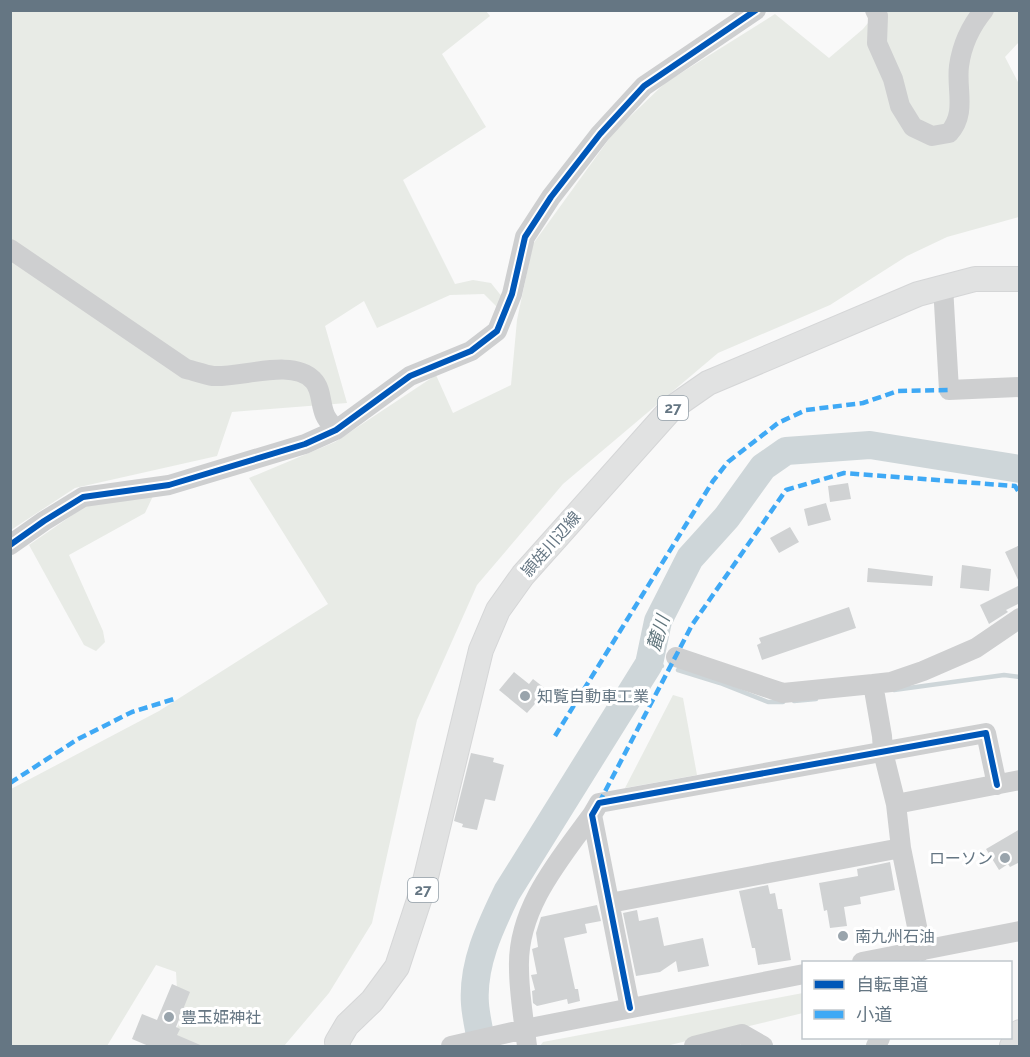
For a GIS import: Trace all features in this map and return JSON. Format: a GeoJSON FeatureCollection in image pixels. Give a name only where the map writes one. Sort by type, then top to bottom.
{"type":"FeatureCollection","features":[{"type":"Feature","properties":{"kind":"main road","name":"頴娃川辺線"},"geometry":{"type":"LineString","coordinates":[[338,1047],[337,1042],[347,1025],[372,1001],[397,967],[424,885],[481,650],[498,610],[523,575],[672,408],[708,383],[887,307],[943,286],[975,279],[1020,279]]}},
{"type":"Feature","properties":{"kind":"main road"},"geometry":{"type":"LineString","coordinates":[[1012,1047],[1020,1032]]}},
{"type":"Feature","properties":{"kind":"street"},"geometry":{"type":"LineString","coordinates":[[10,545],[82,497],[169,485],[305,444],[336,430],[410,376],[471,351],[497,331],[512,294],[525,237],[551,197],[600,134],[645,87],[692,52],[756,10]]}},
{"type":"Feature","properties":{"kind":"street"},"geometry":{"type":"LineString","coordinates":[[875,10],[878,16],[877,43],[893,79],[900,106],[913,127],[932,136],[949,133],[956,125],[961,110],[959,68],[963,48],[972,25],[984,10]]}},
{"type":"Feature","properties":{"kind":"street"},"geometry":{"type":"LineString","coordinates":[[10,249],[186,369],[213,376],[292,370],[312,378],[318,385],[325,416],[336,430]]}},
{"type":"Feature","properties":{"kind":"street"},"geometry":{"type":"LineString","coordinates":[[943,286],[949,390],[1020,387]]}},
{"type":"Feature","properties":{"kind":"street"},"geometry":{"type":"LineString","coordinates":[[676,657],[783,693],[891,682],[976,648],[1020,618]]}},
{"type":"Feature","properties":{"kind":"street"},"geometry":{"type":"LineString","coordinates":[[873,684],[883,752],[896,804],[901,848],[922,951]]}},
{"type":"Feature","properties":{"kind":"street"},"geometry":{"type":"LineString","coordinates":[[523,1035],[519,967],[522,937],[529,913],[553,868],[592,815],[598,803],[986,733],[997,784]]}},
{"type":"Feature","properties":{"kind":"street"},"geometry":{"type":"LineString","coordinates":[[896,804],[1020,780]]}},
{"type":"Feature","properties":{"kind":"street"},"geometry":{"type":"LineString","coordinates":[[592,815],[630,1008]]}},
{"type":"Feature","properties":{"kind":"street"},"geometry":{"type":"LineString","coordinates":[[610,903],[901,848]]}},
{"type":"Feature","properties":{"kind":"street"},"geometry":{"type":"LineString","coordinates":[[872,961],[1020,931]]}},
{"type":"Feature","properties":{"kind":"street"},"geometry":{"type":"LineString","coordinates":[[455,1045],[523,1035],[630,1008],[802,974]]}},
{"type":"Feature","properties":{"kind":"street"},"geometry":{"type":"LineString","coordinates":[[694,1047],[742,1034],[763,1047]]}},
{"type":"Feature","properties":{"kind":"shaded area"},"geometry":{"type":"Polygon","coordinates":[[[11,11],[486,11],[490,16],[442,54],[486,127],[403,180],[455,284],[473,280],[491,283],[503,298],[500,310],[484,294],[450,295],[377,328],[364,301],[325,326],[347,403],[232,412],[217,456],[75,488],[11,530],[11,11]]]}},
{"type":"Feature","properties":{"kind":"shaded area"},"geometry":{"type":"Polygon","coordinates":[[[878,11],[1019,11],[1019,42],[1005,57],[1019,84],[1019,217],[947,237],[907,256],[830,305],[718,353],[563,484],[477,585],[417,720],[372,923],[329,993],[284,1046],[167,1046],[179,1024],[176,972],[156,965],[107,1046],[11,1046],[11,789],[159,711],[328,604],[249,478],[335,442],[436,375],[453,413],[511,385],[517,320],[533,244],[614,132],[665,83],[775,14],[829,58],[863,29],[878,11]]]}},
{"type":"Feature","properties":{"kind":"shaded area"},"geometry":{"type":"Polygon","coordinates":[[[153,496],[145,513],[69,555],[103,631],[105,642],[96,651],[84,645],[29,545],[87,505],[153,496]]]}},
{"type":"Feature","properties":{"kind":"shaded area"},"geometry":{"type":"Polygon","coordinates":[[[673,695],[683,698],[697,775],[625,788],[673,695]]]}},
{"type":"Feature","properties":{"kind":"shaded area"},"geometry":{"type":"Polygon","coordinates":[[[802,993],[802,1013],[666,1046],[540,1046],[543,1042],[802,993]]]}},
{"type":"Feature","properties":{"kind":"building"},"geometry":{"type":"Polygon","coordinates":[[[848,483],[851,499],[830,502],[828,486],[848,483]]]}},
{"type":"Feature","properties":{"kind":"building"},"geometry":{"type":"Polygon","coordinates":[[[826,503],[831,520],[808,526],[804,509],[826,503]]]}},
{"type":"Feature","properties":{"kind":"building"},"geometry":{"type":"Polygon","coordinates":[[[790,527],[799,542],[779,553],[770,538],[790,527]]]}},
{"type":"Feature","properties":{"kind":"building"},"geometry":{"type":"Polygon","coordinates":[[[1020,545],[1020,584],[1005,552],[1020,545]]]}},
{"type":"Feature","properties":{"kind":"building"},"geometry":{"type":"Polygon","coordinates":[[[962,565],[991,569],[989,591],[960,588],[962,565]]]}},
{"type":"Feature","properties":{"kind":"building"},"geometry":{"type":"Polygon","coordinates":[[[868,568],[933,576],[932,586],[867,582],[868,568]]]}},
{"type":"Feature","properties":{"kind":"building"},"geometry":{"type":"Polygon","coordinates":[[[1020,585],[1020,603],[1006,610],[1008,612],[989,624],[980,605],[1020,585]]]}},
{"type":"Feature","properties":{"kind":"building"},"geometry":{"type":"Polygon","coordinates":[[[849,607],[856,628],[762,660],[757,645],[761,643],[759,638],[849,607]]]}},
{"type":"Feature","properties":{"kind":"building"},"geometry":{"type":"Polygon","coordinates":[[[514,672],[529,684],[533,679],[547,690],[527,713],[499,690],[514,672]]]}},
{"type":"Feature","properties":{"kind":"building"},"geometry":{"type":"Polygon","coordinates":[[[471,753],[494,758],[493,762],[504,765],[495,801],[485,799],[477,830],[462,827],[463,824],[454,821],[471,753]]]}},
{"type":"Feature","properties":{"kind":"building"},"geometry":{"type":"Polygon","coordinates":[[[1020,829],[1020,862],[1010,867],[1008,864],[999,870],[986,849],[1020,829]]]}},
{"type":"Feature","properties":{"kind":"building"},"geometry":{"type":"Polygon","coordinates":[[[890,862],[895,890],[860,897],[861,904],[844,907],[847,926],[830,928],[819,883],[858,876],[857,869],[890,862]]]}},
{"type":"Feature","properties":{"kind":"building"},"geometry":{"type":"Polygon","coordinates":[[[768,885],[770,894],[775,893],[778,909],[782,909],[791,960],[758,965],[739,891],[768,885]]]}},
{"type":"Feature","properties":{"kind":"building"},"geometry":{"type":"Polygon","coordinates":[[[597,905],[601,921],[585,924],[587,933],[564,938],[575,989],[578,989],[580,1001],[568,1004],[567,999],[537,1006],[533,1003],[532,991],[535,990],[531,975],[537,974],[532,949],[538,947],[536,933],[541,917],[597,905]]]}},
{"type":"Feature","properties":{"kind":"building"},"geometry":{"type":"Polygon","coordinates":[[[637,910],[639,921],[658,917],[664,946],[703,938],[709,966],[678,972],[676,961],[660,972],[636,976],[623,913],[637,910]]]}},
{"type":"Feature","properties":{"kind":"building","name":"豊玉姫神社"},"geometry":{"type":"Polygon","coordinates":[[[172,984],[190,992],[176,1027],[180,1029],[177,1035],[205,1047],[151,1047],[132,1039],[142,1014],[157,1020],[172,984]]]}},
{"type":"Feature","properties":{"kind":"waterway","name":"麓川"},"geometry":{"type":"LineString","coordinates":[[482,1046],[475,1004],[476,975],[489,933],[507,892],[649,664],[658,621],[690,558],[727,517],[763,467],[786,451],[870,445],[1020,469]]}},
{"type":"Feature","properties":{"kind":"waterway"},"geometry":{"type":"LineString","coordinates":[[649,664],[662,666]]}},
{"type":"Feature","properties":{"kind":"waterway"},"geometry":{"type":"LineString","coordinates":[[678,670],[720,683],[768,702],[783,702]]}},
{"type":"Feature","properties":{"kind":"waterway"},"geometry":{"type":"LineString","coordinates":[[894,690],[1004,675],[1020,677]]}},
{"type":"Feature","properties":{"kind":"waterway"},"geometry":{"type":"LineString","coordinates":[[794,701],[816,699]]}},
{"type":"Feature","properties":{"kind":"marked path"},"geometry":{"type":"LineString","coordinates":[[555,736],[713,481],[728,462],[778,423],[806,410],[863,403],[898,391],[949,390]]}},
{"type":"Feature","properties":{"kind":"marked path"},"geometry":{"type":"LineString","coordinates":[[599,803],[692,625],[786,490],[844,473],[1015,486],[1020,494]]}},
{"type":"Feature","properties":{"kind":"marked path"},"geometry":{"type":"LineString","coordinates":[[10,783],[78,739],[132,712],[174,699]]}},
{"type":"Feature","properties":{"kind":"cycle path"},"geometry":{"type":"LineString","coordinates":[[10,545],[83,497],[169,485],[305,444],[336,430],[410,376],[471,351],[497,331],[512,294],[525,237],[551,197],[600,134],[644,86],[756,10]]}},
{"type":"Feature","properties":{"kind":"cycle path"},"geometry":{"type":"LineString","coordinates":[[630,1008],[592,815],[599,803],[986,733],[997,785]]}},
{"type":"Feature","properties":{"kind":"place","name":"知覧自動車工業"},"geometry":{"type":"Point","coordinates":[525,696]}},
{"type":"Feature","properties":{"kind":"place","name":"ローソン"},"geometry":{"type":"Point","coordinates":[1005,858]}},
{"type":"Feature","properties":{"kind":"place","name":"南九州石油"},"geometry":{"type":"Point","coordinates":[843,936]}},
{"type":"Feature","properties":{"kind":"place","name":"豊玉姫神社"},"geometry":{"type":"Point","coordinates":[169,1017]}}]}
